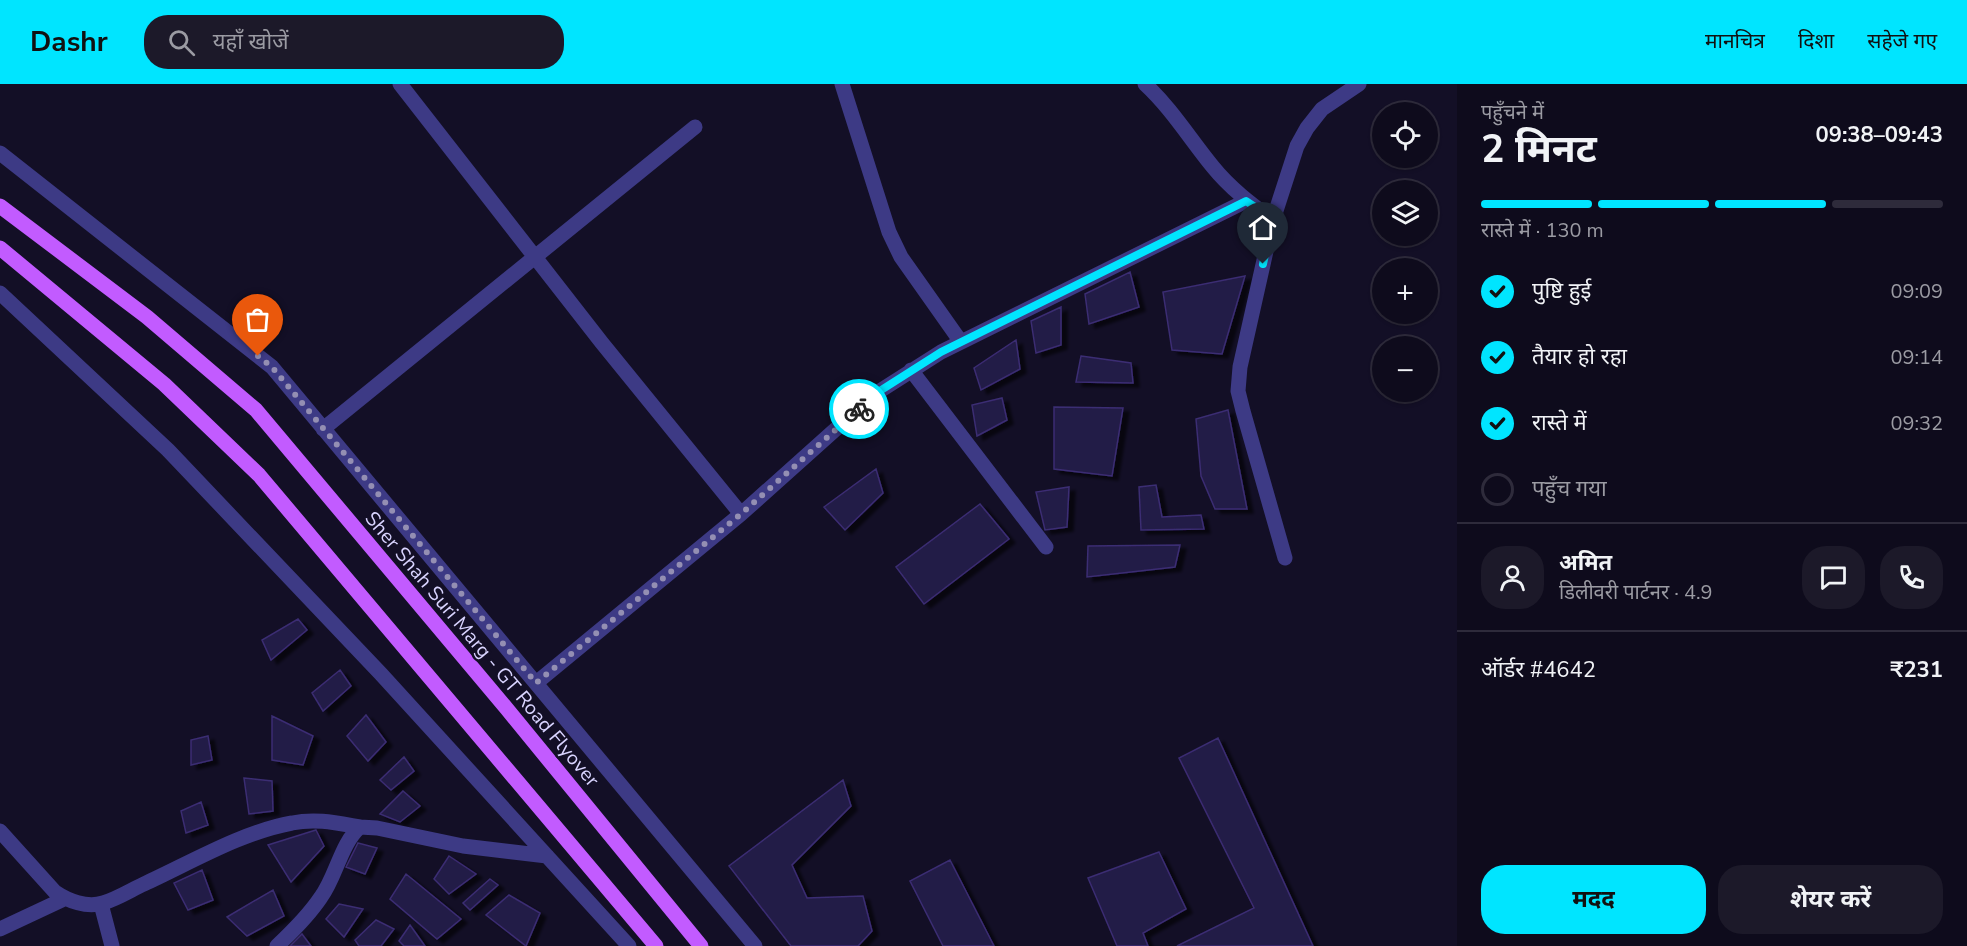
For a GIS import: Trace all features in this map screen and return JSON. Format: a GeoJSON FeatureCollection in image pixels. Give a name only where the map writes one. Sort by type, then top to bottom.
{"type":"FeatureCollection","features":[{"type":"Feature","properties":{"kind":"main road","name":"Sher Shah Suri Marg - GT Road Flyover"},"geometry":{"type":"LineString","coordinates":[[0,206],[147,316],[256,410],[507,709],[701,946]]}},
{"type":"Feature","properties":{"kind":"main road"},"geometry":{"type":"LineString","coordinates":[[0,248],[164,384],[259,475],[656,946]]}},
{"type":"Feature","properties":{"kind":"street"},"geometry":{"type":"LineString","coordinates":[[400,84],[602,343],[741,514]]}},
{"type":"Feature","properties":{"kind":"street"},"geometry":{"type":"LineString","coordinates":[[842,84],[889,232],[901,257],[961,342]]}},
{"type":"Feature","properties":{"kind":"street"},"geometry":{"type":"LineString","coordinates":[[1145,84],[1163,101],[1214,168],[1246,201],[1273,219]]}},
{"type":"Feature","properties":{"kind":"street"},"geometry":{"type":"LineString","coordinates":[[1285,558],[1238,391],[1242,353],[1273,219],[1297,146],[1322,109],[1359,84]]}},
{"type":"Feature","properties":{"kind":"street"},"geometry":{"type":"LineString","coordinates":[[323,429],[695,127]]}},
{"type":"Feature","properties":{"kind":"street"},"geometry":{"type":"LineString","coordinates":[[0,153],[272,367],[754,946]]}},
{"type":"Feature","properties":{"kind":"street"},"geometry":{"type":"LineString","coordinates":[[536,683],[741,514],[875,394],[941,352],[1246,201]]}},
{"type":"Feature","properties":{"kind":"street"},"geometry":{"type":"LineString","coordinates":[[0,292],[168,450],[372,665],[629,946]]}},
{"type":"Feature","properties":{"kind":"street"},"geometry":{"type":"LineString","coordinates":[[912,370],[1046,547]]}},
{"type":"Feature","properties":{"kind":"street"},"geometry":{"type":"LineString","coordinates":[[0,831],[64,899],[101,904],[232,843],[291,823],[316,820],[377,828],[463,846],[547,856]]}},
{"type":"Feature","properties":{"kind":"street"},"geometry":{"type":"LineString","coordinates":[[276,946],[295,929],[322,897],[351,838],[360,827]]}},
{"type":"Feature","properties":{"kind":"street"},"geometry":{"type":"LineString","coordinates":[[0,929],[64,899]]}},
{"type":"Feature","properties":{"kind":"street"},"geometry":{"type":"LineString","coordinates":[[101,904],[112,946]]}},
{"type":"Feature","properties":{"kind":"building"},"geometry":{"type":"Polygon","coordinates":[[[1130,272],[1139,307],[1089,324],[1085,294],[1130,272]]]}},
{"type":"Feature","properties":{"kind":"building"},"geometry":{"type":"Polygon","coordinates":[[[1245,276],[1222,354],[1172,350],[1163,292],[1245,276]]]}},
{"type":"Feature","properties":{"kind":"building"},"geometry":{"type":"Polygon","coordinates":[[[1061,307],[1061,345],[1036,353],[1031,321],[1061,307]]]}},
{"type":"Feature","properties":{"kind":"building"},"geometry":{"type":"Polygon","coordinates":[[[1016,340],[1020,369],[981,390],[974,368],[1016,340]]]}},
{"type":"Feature","properties":{"kind":"building"},"geometry":{"type":"Polygon","coordinates":[[[1081,356],[1131,363],[1133,383],[1076,382],[1081,356]]]}},
{"type":"Feature","properties":{"kind":"building"},"geometry":{"type":"Polygon","coordinates":[[[1002,398],[1007,420],[977,436],[972,405],[1002,398]]]}},
{"type":"Feature","properties":{"kind":"building"},"geometry":{"type":"Polygon","coordinates":[[[1054,407],[1123,408],[1112,476],[1054,469],[1054,407]]]}},
{"type":"Feature","properties":{"kind":"building"},"geometry":{"type":"Polygon","coordinates":[[[1228,410],[1247,509],[1215,509],[1201,476],[1196,419],[1228,410]]]}},
{"type":"Feature","properties":{"kind":"building"},"geometry":{"type":"Polygon","coordinates":[[[876,469],[883,493],[845,530],[824,507],[876,469]]]}},
{"type":"Feature","properties":{"kind":"building"},"geometry":{"type":"Polygon","coordinates":[[[1156,485],[1162,517],[1201,515],[1204,529],[1141,530],[1139,487],[1156,485]]]}},
{"type":"Feature","properties":{"kind":"building"},"geometry":{"type":"Polygon","coordinates":[[[1069,487],[1067,527],[1045,530],[1036,492],[1069,487]]]}},
{"type":"Feature","properties":{"kind":"building"},"geometry":{"type":"Polygon","coordinates":[[[980,504],[1009,539],[924,604],[896,567],[980,504]]]}},
{"type":"Feature","properties":{"kind":"building"},"geometry":{"type":"Polygon","coordinates":[[[1180,545],[1175,567],[1087,577],[1088,546],[1180,545]]]}},
{"type":"Feature","properties":{"kind":"building"},"geometry":{"type":"Polygon","coordinates":[[[298,619],[307,630],[271,660],[262,640],[298,619]]]}},
{"type":"Feature","properties":{"kind":"building"},"geometry":{"type":"Polygon","coordinates":[[[340,670],[351,686],[323,711],[312,693],[340,670]]]}},
{"type":"Feature","properties":{"kind":"building"},"geometry":{"type":"Polygon","coordinates":[[[366,715],[386,742],[368,761],[347,736],[366,715]]]}},
{"type":"Feature","properties":{"kind":"building"},"geometry":{"type":"Polygon","coordinates":[[[272,716],[313,736],[303,765],[272,760],[272,716]]]}},
{"type":"Feature","properties":{"kind":"building"},"geometry":{"type":"Polygon","coordinates":[[[208,736],[212,760],[191,765],[191,740],[208,736]]]}},
{"type":"Feature","properties":{"kind":"building"},"geometry":{"type":"Polygon","coordinates":[[[1218,738],[1313,946],[1177,946],[1254,908],[1179,758],[1218,738]]]}},
{"type":"Feature","properties":{"kind":"building"},"geometry":{"type":"Polygon","coordinates":[[[404,757],[414,771],[391,790],[380,780],[404,757]]]}},
{"type":"Feature","properties":{"kind":"building"},"geometry":{"type":"Polygon","coordinates":[[[244,778],[272,781],[273,811],[249,814],[244,778]]]}},
{"type":"Feature","properties":{"kind":"building"},"geometry":{"type":"Polygon","coordinates":[[[843,780],[851,806],[792,865],[807,898],[863,896],[872,931],[858,946],[791,946],[729,866],[843,780]]]}},
{"type":"Feature","properties":{"kind":"building"},"geometry":{"type":"Polygon","coordinates":[[[403,791],[420,806],[400,822],[380,814],[403,791]]]}},
{"type":"Feature","properties":{"kind":"building"},"geometry":{"type":"Polygon","coordinates":[[[201,802],[208,825],[186,833],[181,811],[201,802]]]}},
{"type":"Feature","properties":{"kind":"building"},"geometry":{"type":"Polygon","coordinates":[[[316,830],[324,846],[291,882],[268,845],[316,830]]]}},
{"type":"Feature","properties":{"kind":"building"},"geometry":{"type":"Polygon","coordinates":[[[358,843],[377,848],[365,874],[346,867],[358,843]]]}},
{"type":"Feature","properties":{"kind":"building"},"geometry":{"type":"Polygon","coordinates":[[[1159,852],[1186,909],[1143,933],[1148,946],[1117,946],[1088,878],[1159,852]]]}},
{"type":"Feature","properties":{"kind":"building"},"geometry":{"type":"Polygon","coordinates":[[[449,856],[476,874],[449,894],[434,879],[449,856]]]}},
{"type":"Feature","properties":{"kind":"building"},"geometry":{"type":"Polygon","coordinates":[[[950,860],[994,946],[943,946],[910,881],[950,860]]]}},
{"type":"Feature","properties":{"kind":"building"},"geometry":{"type":"Polygon","coordinates":[[[202,870],[213,900],[188,910],[174,883],[202,870]]]}},
{"type":"Feature","properties":{"kind":"building"},"geometry":{"type":"Polygon","coordinates":[[[406,874],[461,919],[437,939],[390,899],[406,874]]]}},
{"type":"Feature","properties":{"kind":"building"},"geometry":{"type":"Polygon","coordinates":[[[490,879],[498,885],[470,910],[463,903],[490,879]]]}},
{"type":"Feature","properties":{"kind":"building"},"geometry":{"type":"Polygon","coordinates":[[[273,890],[284,916],[247,936],[227,917],[273,890]]]}},
{"type":"Feature","properties":{"kind":"building"},"geometry":{"type":"Polygon","coordinates":[[[509,895],[540,913],[526,946],[486,915],[509,895]]]}},
{"type":"Feature","properties":{"kind":"building"},"geometry":{"type":"Polygon","coordinates":[[[339,904],[363,909],[344,937],[326,919],[339,904]]]}},
{"type":"Feature","properties":{"kind":"building"},"geometry":{"type":"Polygon","coordinates":[[[376,920],[394,929],[381,946],[359,946],[355,940],[376,920]]]}},
{"type":"Feature","properties":{"kind":"building"},"geometry":{"type":"Polygon","coordinates":[[[410,925],[425,946],[404,946],[399,941],[410,925]]]}},
{"type":"Feature","properties":{"kind":"building"},"geometry":{"type":"Polygon","coordinates":[[[302,934],[311,946],[290,946],[302,934]]]}},
{"type":"Feature","properties":{"kind":"way so far"},"geometry":{"type":"LineString","coordinates":[[258,356],[272,367],[536,683],[741,514],[859,409]]}},
{"type":"Feature","properties":{"kind":"route"},"geometry":{"type":"LineString","coordinates":[[859,409],[875,394],[941,352],[1246,201],[1273,219],[1263,264]]}}]}
